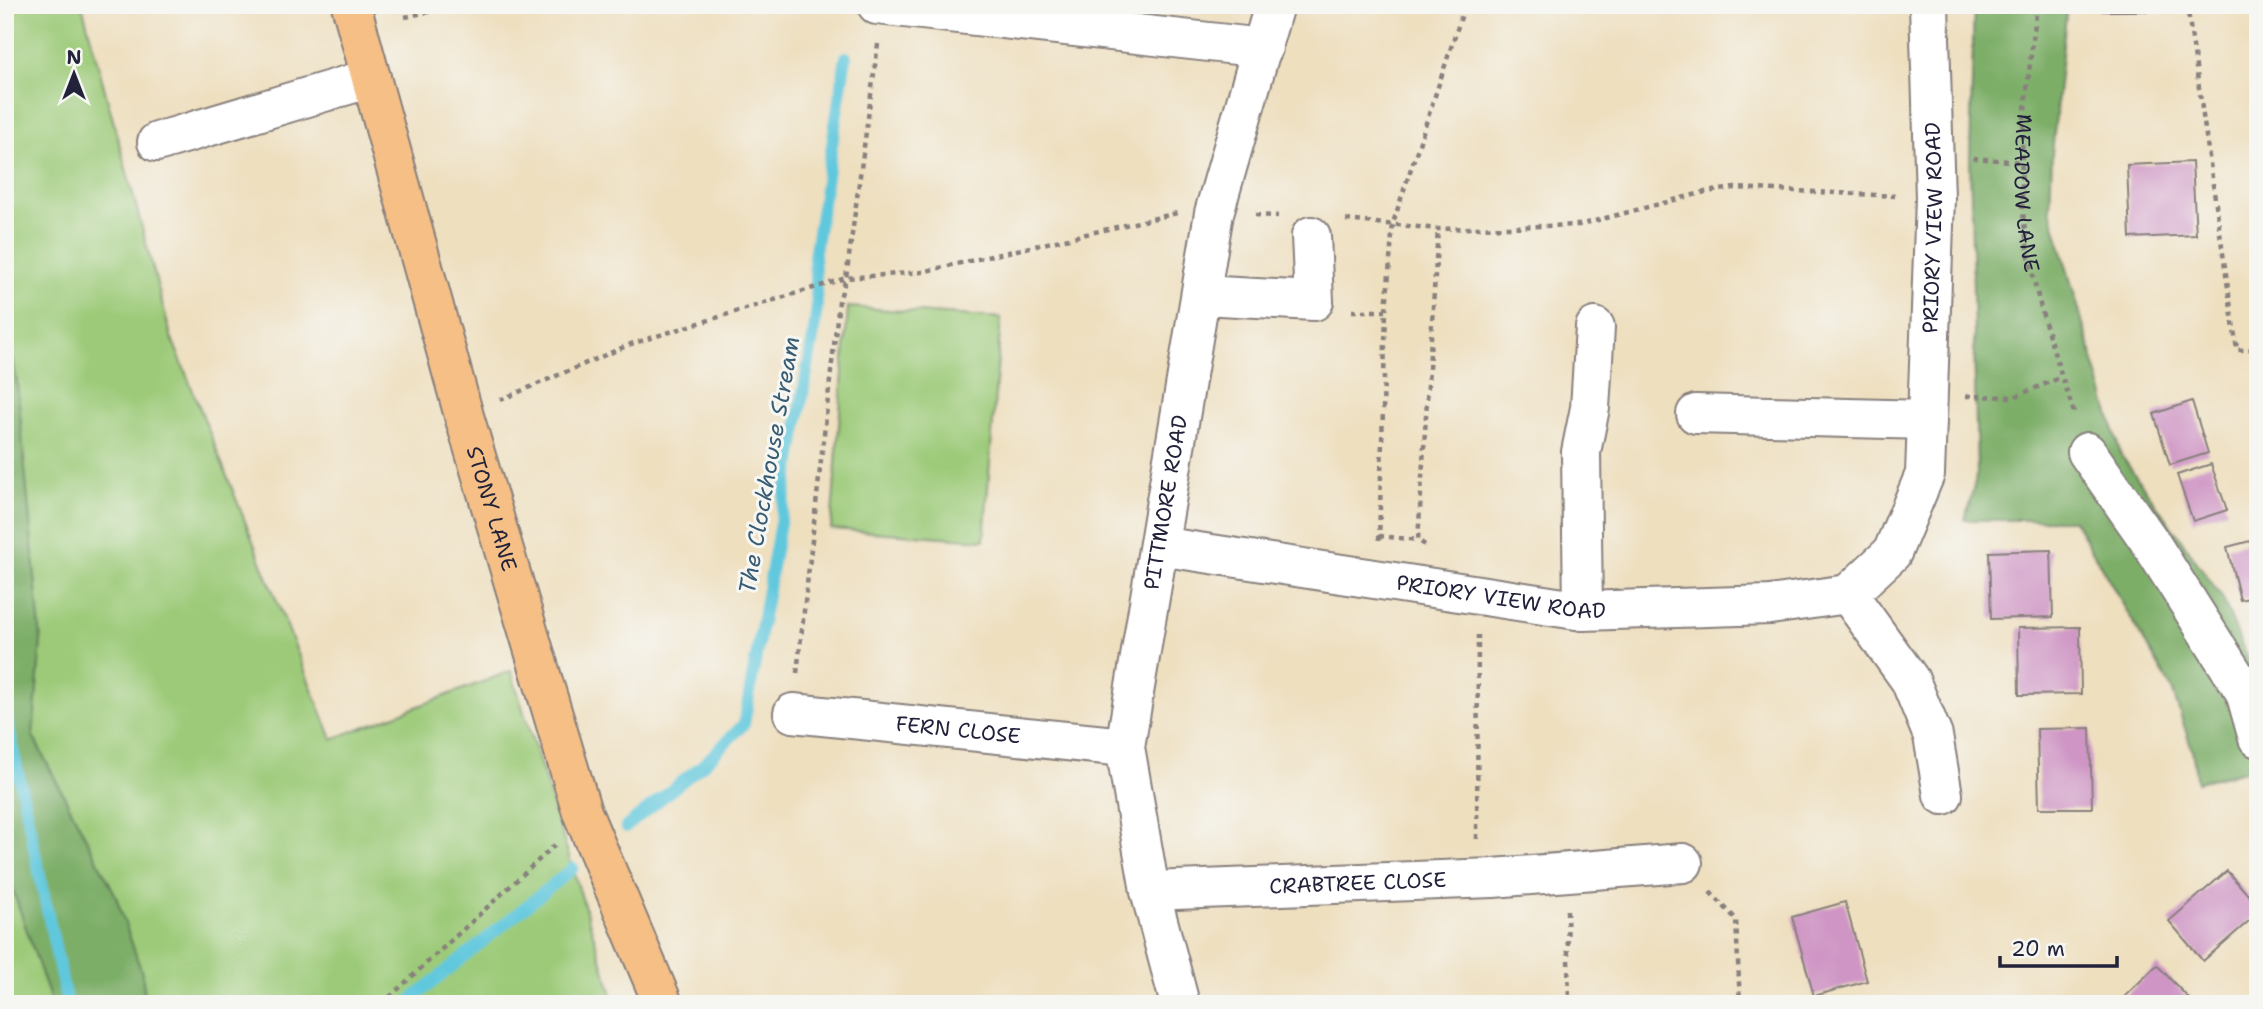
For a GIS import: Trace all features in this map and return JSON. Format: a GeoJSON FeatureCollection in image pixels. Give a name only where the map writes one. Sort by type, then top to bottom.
{"type":"FeatureCollection","features":[{"type":"Feature","properties":{"kind":"main road","name":"STONY LANE"},"geometry":{"type":"LineString","coordinates":[[351,5],[464,416],[582,812],[663,1004]]}},
{"type":"Feature","properties":{"kind":"street"},"geometry":{"type":"LineString","coordinates":[[877,5],[1264,48]]}},
{"type":"Feature","properties":{"kind":"street","name":"PITTMORE ROAD"},"geometry":{"type":"LineString","coordinates":[[1180,1004],[1150,891],[1125,747],[1214,214],[1264,48],[1274,5]]}},
{"type":"Feature","properties":{"kind":"street","name":"PRIORY VIEW ROAD"},"geometry":{"type":"LineString","coordinates":[[1159,546],[1583,611],[1770,605],[1847,594],[1892,553],[1925,474],[1935,198],[1929,5]]}},
{"type":"Feature","properties":{"kind":"street"},"geometry":{"type":"LineString","coordinates":[[157,142],[371,78]]}},
{"type":"Feature","properties":{"kind":"street"},"geometry":{"type":"LineString","coordinates":[[1201,295],[1314,301],[1311,224]]}},
{"type":"Feature","properties":{"kind":"street"},"geometry":{"type":"LineString","coordinates":[[1583,611],[1581,452],[1590,408],[1595,327]]}},
{"type":"Feature","properties":{"kind":"street"},"geometry":{"type":"LineString","coordinates":[[1696,414],[1928,408]]}},
{"type":"Feature","properties":{"kind":"street"},"geometry":{"type":"LineString","coordinates":[[2087,453],[2150,542],[2245,692],[2258,738]]}},
{"type":"Feature","properties":{"kind":"street"},"geometry":{"type":"LineString","coordinates":[[1847,594],[1910,680],[1933,736],[1942,795]]}},
{"type":"Feature","properties":{"kind":"street","name":"FERN CLOSE"},"geometry":{"type":"LineString","coordinates":[[793,713],[1125,747]]}},
{"type":"Feature","properties":{"kind":"street","name":"CRABTREE CLOSE"},"geometry":{"type":"LineString","coordinates":[[1150,891],[1476,879],[1683,863]]}},
{"type":"Feature","properties":{"kind":"path"},"geometry":{"type":"LineString","coordinates":[[405,17],[461,5]]}},
{"type":"Feature","properties":{"kind":"path"},"geometry":{"type":"LineString","coordinates":[[1377,579],[1386,311],[1393,223],[1465,5]]}},
{"type":"Feature","properties":{"kind":"path","name":"MEADOW LANE"},"geometry":{"type":"LineString","coordinates":[[1928,408],[2014,397],[2063,377],[2035,291],[2025,229],[2022,162],[2037,5]]}},
{"type":"Feature","properties":{"kind":"path"},"geometry":{"type":"LineString","coordinates":[[2187,5],[2238,350],[2258,349]]}},
{"type":"Feature","properties":{"kind":"path"},"geometry":{"type":"LineString","coordinates":[[793,713],[839,302],[846,278],[883,6]]}},
{"type":"Feature","properties":{"kind":"path"},"geometry":{"type":"LineString","coordinates":[[1933,154],[2022,162]]}},
{"type":"Feature","properties":{"kind":"path"},"geometry":{"type":"LineString","coordinates":[[464,416],[631,344],[846,278],[922,272],[1169,214],[1214,214],[1311,224],[1393,223],[1438,229],[1579,225],[1705,192],[1735,188],[1935,198]]}},
{"type":"Feature","properties":{"kind":"path"},"geometry":{"type":"LineString","coordinates":[[1418,541],[1438,229]]}},
{"type":"Feature","properties":{"kind":"path"},"geometry":{"type":"LineString","coordinates":[[1379,536],[1418,541],[1429,547]]}},
{"type":"Feature","properties":{"kind":"path"},"geometry":{"type":"LineString","coordinates":[[1476,879],[1478,595]]}},
{"type":"Feature","properties":{"kind":"path"},"geometry":{"type":"LineString","coordinates":[[382,1004],[563,837],[582,812]]}},
{"type":"Feature","properties":{"kind":"path"},"geometry":{"type":"LineString","coordinates":[[1683,863],[1736,919],[1740,1004]]}},
{"type":"Feature","properties":{"kind":"path"},"geometry":{"type":"LineString","coordinates":[[1566,874],[1569,1004]]}},
{"type":"Feature","properties":{"kind":"green space"},"geometry":{"type":"Polygon","coordinates":[[[5,5],[82,5],[171,336],[332,739],[511,671],[615,1004],[5,1004],[5,5]]]}},
{"type":"Feature","properties":{"kind":"green space"},"geometry":{"type":"Polygon","coordinates":[[[1974,5],[2067,5],[2052,154],[2050,210],[2121,455],[2223,599],[2258,685],[2258,768],[2197,782],[2192,750],[2172,689],[2074,520],[1965,520],[1977,474],[1970,156],[1974,5]]]}},
{"type":"Feature","properties":{"kind":"green space"},"geometry":{"type":"Polygon","coordinates":[[[848,307],[1001,318],[984,540],[831,529],[848,307]]]}},
{"type":"Feature","properties":{"kind":"green space"},"geometry":{"type":"Polygon","coordinates":[[[5,321],[17,381],[41,641],[33,736],[115,894],[142,973],[146,1004],[52,1004],[5,867],[5,321]]]}},
{"type":"Feature","properties":{"kind":"building"},"geometry":{"type":"Polygon","coordinates":[[[2102,5],[2154,5],[2154,11],[2102,11],[2102,5]]]}},
{"type":"Feature","properties":{"kind":"building"},"geometry":{"type":"Polygon","coordinates":[[[2192,162],[2196,235],[2130,238],[2127,165],[2192,162]]]}},
{"type":"Feature","properties":{"kind":"building"},"geometry":{"type":"Polygon","coordinates":[[[2192,401],[2208,453],[2170,465],[2154,414],[2192,401]]]}},
{"type":"Feature","properties":{"kind":"building"},"geometry":{"type":"Polygon","coordinates":[[[2211,464],[2227,510],[2193,521],[2177,475],[2211,464]]]}},
{"type":"Feature","properties":{"kind":"building"},"geometry":{"type":"Polygon","coordinates":[[[2258,539],[2258,596],[2240,600],[2227,547],[2258,539]]]}},
{"type":"Feature","properties":{"kind":"building"},"geometry":{"type":"Polygon","coordinates":[[[2051,550],[2053,617],[1991,619],[1989,552],[2051,550]]]}},
{"type":"Feature","properties":{"kind":"building"},"geometry":{"type":"Polygon","coordinates":[[[2080,627],[2081,694],[2019,695],[2018,628],[2080,627]]]}},
{"type":"Feature","properties":{"kind":"building"},"geometry":{"type":"Polygon","coordinates":[[[2090,728],[2092,808],[2039,808],[2037,729],[2090,728]]]}},
{"type":"Feature","properties":{"kind":"building"},"geometry":{"type":"Polygon","coordinates":[[[2227,871],[2258,906],[2258,913],[2203,961],[2169,921],[2227,871]]]}},
{"type":"Feature","properties":{"kind":"building"},"geometry":{"type":"Polygon","coordinates":[[[1845,902],[1867,981],[1814,996],[1792,917],[1845,902]]]}},
{"type":"Feature","properties":{"kind":"building"},"geometry":{"type":"Polygon","coordinates":[[[2157,965],[2194,1004],[2117,1004],[2157,965]]]}},
{"type":"Feature","properties":{"kind":"waterway","name":"The Clockhouse Stream"},"geometry":{"type":"LineString","coordinates":[[626,827],[706,762],[744,724],[813,338],[817,306],[814,257],[846,57]]}},
{"type":"Feature","properties":{"kind":"waterway"},"geometry":{"type":"LineString","coordinates":[[5,711],[67,1004]]}},
{"type":"Feature","properties":{"kind":"waterway","name":"The Clockhouse Stream"},"geometry":{"type":"LineString","coordinates":[[406,1004],[573,868]]}}]}
